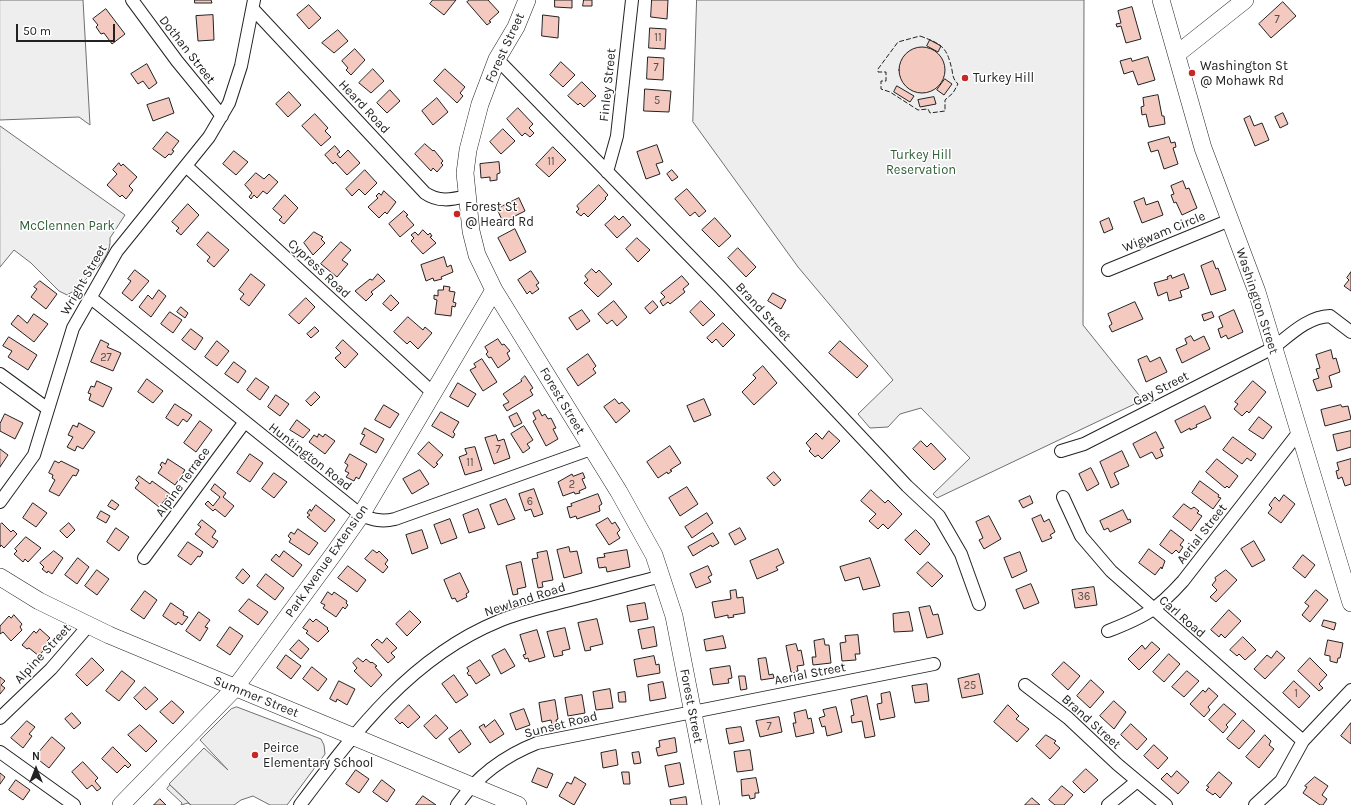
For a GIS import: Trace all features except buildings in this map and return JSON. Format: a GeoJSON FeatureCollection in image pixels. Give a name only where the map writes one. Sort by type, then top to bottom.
{"type":"FeatureCollection","features":[{"type":"Feature","properties":{"kind":"main road","name":"Forest Street"},"geometry":{"type":"LineString","coordinates":[[527,0],[516,27],[497,59],[480,104],[468,150],[465,173],[466,196],[471,231],[478,255],[494,290],[644,534],[662,576],[674,616],[711,805]]}},
{"type":"Feature","properties":{"kind":"main road","name":"Washington Street"},"geometry":{"type":"LineString","coordinates":[[1161,0],[1203,148],[1258,292],[1273,348],[1299,432],[1345,564],[1351,603]]}},
{"type":"Feature","properties":{"kind":"main road"},"geometry":{"type":"LineString","coordinates":[[1177,54],[1245,0]]}},
{"type":"Feature","properties":{"kind":"main road","name":"Park Avenue Extension"},"geometry":{"type":"LineString","coordinates":[[121,805],[235,688],[335,552],[361,515],[432,392],[494,290]]}},
{"type":"Feature","properties":{"kind":"main road","name":"Summer Street"},"geometry":{"type":"LineString","coordinates":[[0,577],[39,601],[89,625],[235,688],[353,735],[518,805]]}},
{"type":"Feature","properties":{"kind":"street","name":"Dothan Street"},"geometry":{"type":"LineString","coordinates":[[132,0],[177,61],[222,116]]}},
{"type":"Feature","properties":{"kind":"street","name":"Finley Street"},"geometry":{"type":"LineString","coordinates":[[607,172],[617,136],[632,0]]}},
{"type":"Feature","properties":{"kind":"street","name":"Wright Street"},"geometry":{"type":"LineString","coordinates":[[0,502],[34,455],[73,328],[120,247],[149,209],[209,137],[229,103],[236,83],[254,4]]}},
{"type":"Feature","properties":{"kind":"street","name":"Heard Road"},"geometry":{"type":"LineString","coordinates":[[254,4],[425,193],[431,197],[443,200],[466,196]]}},
{"type":"Feature","properties":{"kind":"street","name":"Brand Street"},"geometry":{"type":"LineString","coordinates":[[497,59],[721,288],[907,486],[939,516],[961,554],[978,604]]}},
{"type":"Feature","properties":{"kind":"street","name":"Cypress Road"},"geometry":{"type":"LineString","coordinates":[[186,166],[432,392]]}},
{"type":"Feature","properties":{"kind":"street","name":"Wigwam Circle"},"geometry":{"type":"LineString","coordinates":[[1108,270],[1230,220]]}},
{"type":"Feature","properties":{"kind":"street","name":"Huntington Road"},"geometry":{"type":"LineString","coordinates":[[91,298],[244,423],[361,515],[371,520],[384,521],[395,519],[591,449]]}},
{"type":"Feature","properties":{"kind":"street","name":"Gay Street"},"geometry":{"type":"LineString","coordinates":[[1061,451],[1084,444],[1273,348],[1297,329],[1314,319],[1330,316],[1351,332]]}},
{"type":"Feature","properties":{"kind":"street"},"geometry":{"type":"LineString","coordinates":[[0,374],[48,409]]}},
{"type":"Feature","properties":{"kind":"street","name":"Alpine Terrace"},"geometry":{"type":"LineString","coordinates":[[144,558],[244,423]]}},
{"type":"Feature","properties":{"kind":"street","name":"Aerial Street"},"geometry":{"type":"LineString","coordinates":[[1108,631],[1154,610],[1183,581],[1299,432]]}},
{"type":"Feature","properties":{"kind":"street","name":"Carl Road"},"geometry":{"type":"LineString","coordinates":[[1063,497],[1081,536],[1111,571],[1303,741]]}},
{"type":"Feature","properties":{"kind":"street","name":"Newland Road"},"geometry":{"type":"LineString","coordinates":[[300,805],[353,735],[395,689],[426,663],[463,638],[499,621],[662,576]]}},
{"type":"Feature","properties":{"kind":"street","name":"Alpine Street"},"geometry":{"type":"LineString","coordinates":[[0,718],[51,669],[89,625]]}},
{"type":"Feature","properties":{"kind":"street","name":"Aerial Street"},"geometry":{"type":"LineString","coordinates":[[692,712],[934,664]]}},
{"type":"Feature","properties":{"kind":"street","name":"Brand Street"},"geometry":{"type":"LineString","coordinates":[[1024,685],[1068,718],[1136,782],[1166,805]]}},
{"type":"Feature","properties":{"kind":"street"},"geometry":{"type":"LineString","coordinates":[[1255,805],[1281,781],[1303,741],[1351,690]]}},
{"type":"Feature","properties":{"kind":"street","name":"Sunset Road"},"geometry":{"type":"LineString","coordinates":[[457,805],[473,785],[503,759],[537,743],[692,712]]}},
{"type":"Feature","properties":{"kind":"street"},"geometry":{"type":"LineString","coordinates":[[0,752],[74,805]]}},
{"type":"Feature","properties":{"kind":"street"},"geometry":{"type":"LineString","coordinates":[[1108,805],[1136,782]]}},
{"type":"Feature","properties":{"kind":"green space"},"geometry":{"type":"Polygon","coordinates":[[[0,0],[83,0],[90,125],[79,117],[0,120],[0,0]]]}},
{"type":"Feature","properties":{"kind":"green space","name":"Turkey Hill Reservation"},"geometry":{"type":"Polygon","coordinates":[[[697,0],[1084,0],[1083,325],[1143,400],[937,498],[933,494],[970,458],[921,408],[900,414],[888,427],[870,428],[858,414],[893,380],[798,267],[693,122],[697,0]]]}},
{"type":"Feature","properties":{"kind":"green space","name":"McClennen Park"},"geometry":{"type":"Polygon","coordinates":[[[0,126],[125,215],[110,238],[107,254],[97,268],[74,293],[72,292],[67,295],[59,291],[31,263],[14,250],[0,267],[0,126]]]}},
{"type":"Feature","properties":{"kind":"green space","name":"Peirce Elementary School"},"geometry":{"type":"Polygon","coordinates":[[[237,707],[321,739],[324,745],[325,754],[287,805],[270,805],[253,796],[241,800],[234,805],[191,805],[169,784],[204,748],[228,770],[200,740],[231,709],[237,707]]]}},
{"type":"Feature","properties":{"kind":"shaded area"},"geometry":{"type":"Polygon","coordinates":[[[170,785],[191,805],[188,803],[181,805],[182,803],[167,789],[170,785]]]}},
{"type":"Feature","properties":{"kind":"fence"},"geometry":{"type":"LineString","coordinates":[[920,36],[934,41],[942,47],[948,56],[955,81],[958,84],[953,93],[945,100],[945,111],[930,113],[928,109],[918,110],[890,92],[881,89],[881,81],[886,81],[886,72],[878,72],[878,69],[898,42],[920,36]]}},
{"type":"Feature","properties":{"kind":"place","name":"Washington St @ Mohawk Rd"},"geometry":{"type":"Point","coordinates":[1192,73]}},
{"type":"Feature","properties":{"kind":"place","name":"Turkey Hill"},"geometry":{"type":"Point","coordinates":[965,78]}},
{"type":"Feature","properties":{"kind":"place","name":"Forest St @ Heard Rd"},"geometry":{"type":"Point","coordinates":[457,214]}},
{"type":"Feature","properties":{"kind":"place","name":"Peirce Elementary School"},"geometry":{"type":"Point","coordinates":[255,755]}}]}
